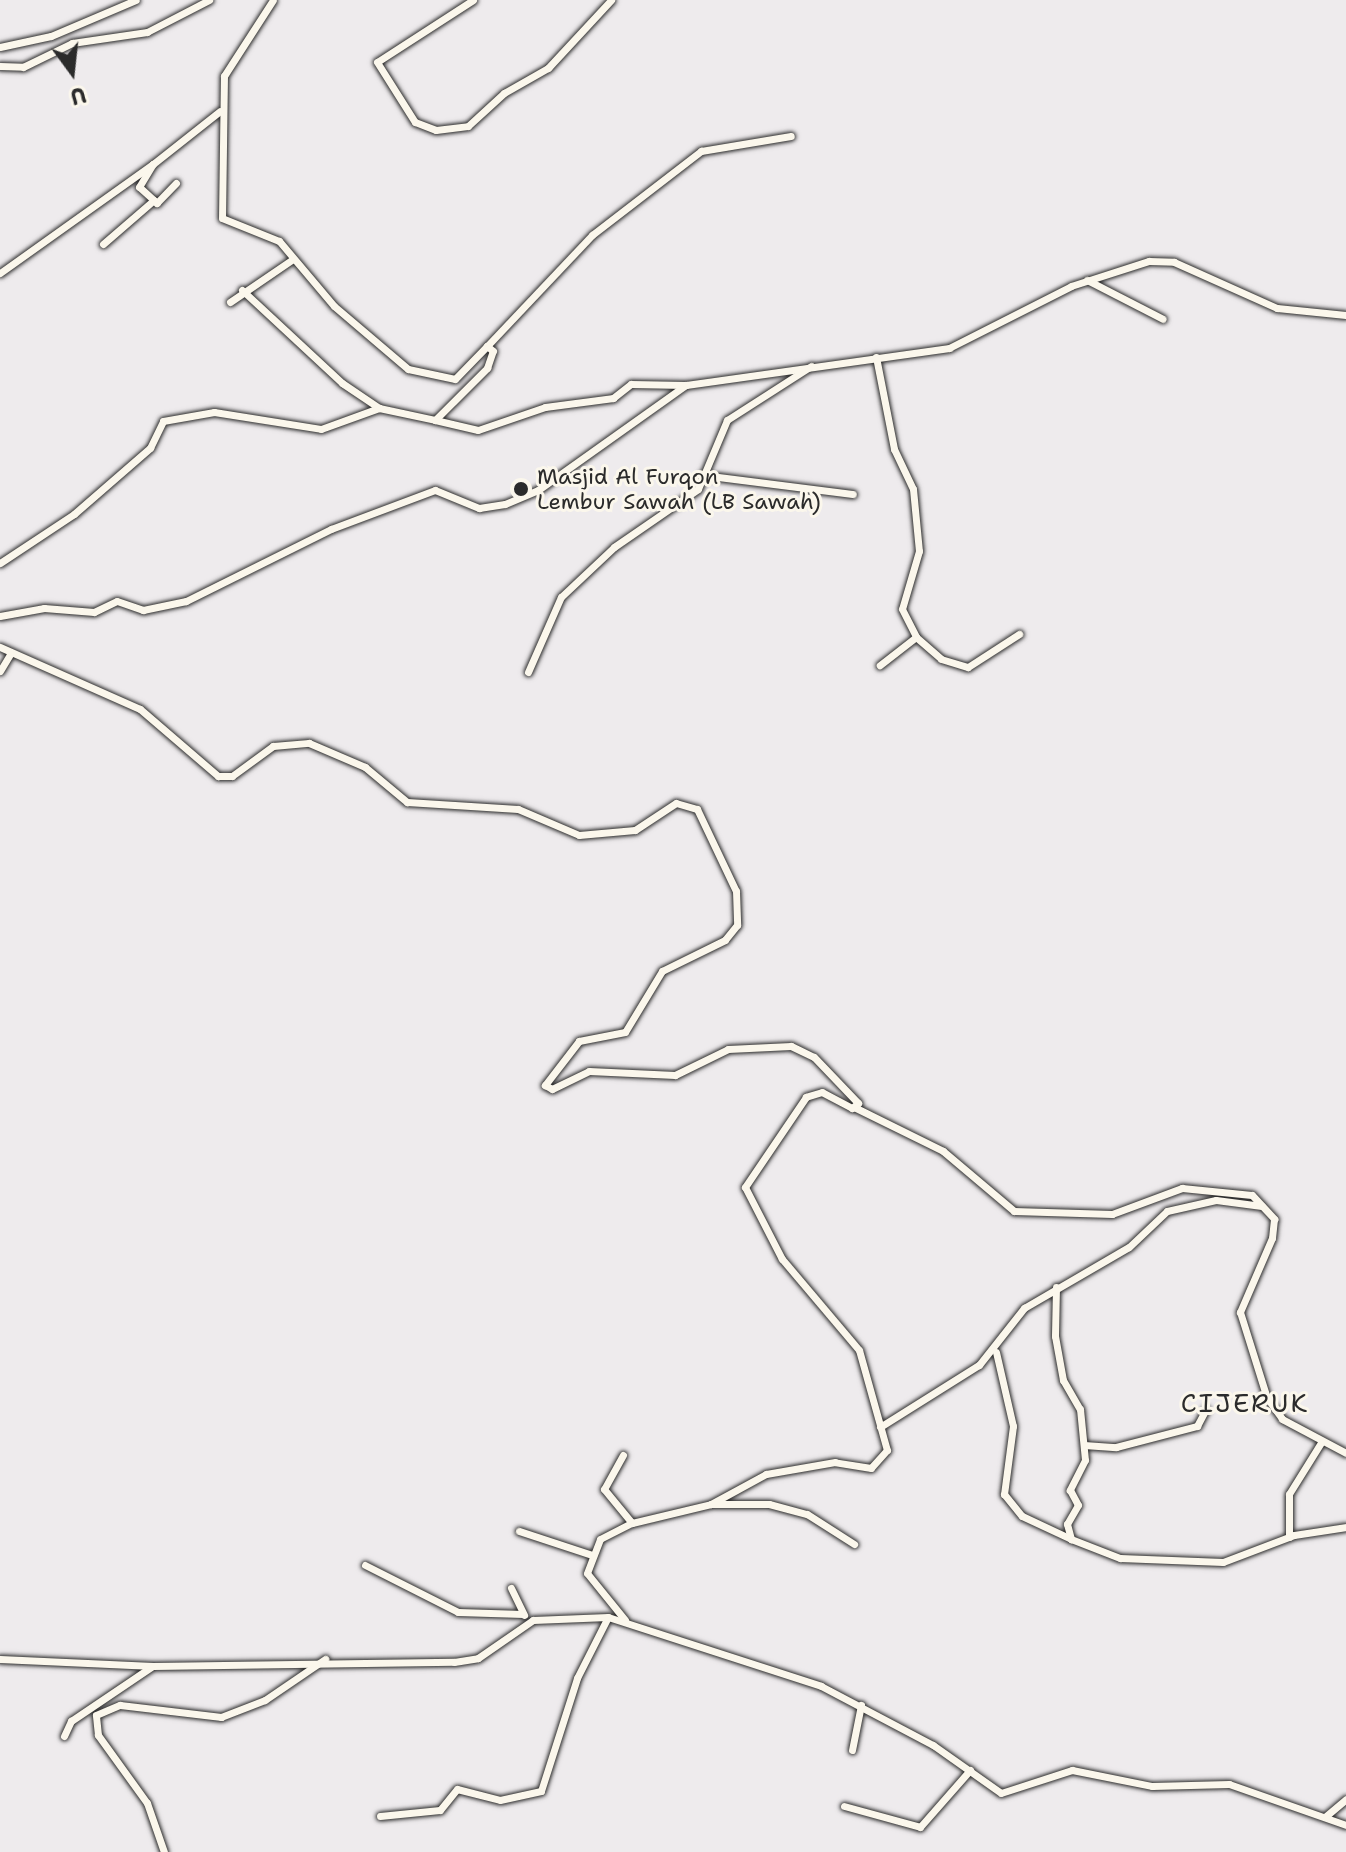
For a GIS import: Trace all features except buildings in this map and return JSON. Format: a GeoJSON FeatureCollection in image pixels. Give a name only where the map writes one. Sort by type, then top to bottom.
{"type":"FeatureCollection","features":[{"type":"Feature","properties":{"kind":"street"},"geometry":{"type":"LineString","coordinates":[[0,47],[51,36],[136,0]]}},
{"type":"Feature","properties":{"kind":"street"},"geometry":{"type":"LineString","coordinates":[[0,66],[23,67],[72,43],[147,32],[209,0]]}},
{"type":"Feature","properties":{"kind":"street"},"geometry":{"type":"LineString","coordinates":[[273,0],[235,53],[220,111],[222,218],[279,241],[334,306],[408,369],[455,379],[592,235],[701,151],[791,136]]}},
{"type":"Feature","properties":{"kind":"street"},"geometry":{"type":"LineString","coordinates":[[473,0],[377,62],[415,122],[453,131],[468,126],[504,93],[548,68],[611,0]]}},
{"type":"Feature","properties":{"kind":"street"},"geometry":{"type":"LineString","coordinates":[[0,273],[153,164],[220,111]]}},
{"type":"Feature","properties":{"kind":"street"},"geometry":{"type":"LineString","coordinates":[[153,164],[139,187],[154,200]]}},
{"type":"Feature","properties":{"kind":"street"},"geometry":{"type":"LineString","coordinates":[[103,244],[176,183]]}},
{"type":"Feature","properties":{"kind":"street"},"geometry":{"type":"LineString","coordinates":[[230,302],[242,290],[293,259]]}},
{"type":"Feature","properties":{"kind":"street"},"geometry":{"type":"LineString","coordinates":[[242,290],[335,378],[379,408],[478,430],[545,407],[613,398],[631,384],[686,385],[813,364],[949,348],[1087,280],[1161,259],[1277,308],[1346,315]]}},
{"type":"Feature","properties":{"kind":"street"},"geometry":{"type":"LineString","coordinates":[[1087,280],[1163,319]]}},
{"type":"Feature","properties":{"kind":"street"},"geometry":{"type":"LineString","coordinates":[[435,420],[487,368],[493,351],[487,346]]}},
{"type":"Feature","properties":{"kind":"street"},"geometry":{"type":"LineString","coordinates":[[876,357],[919,525],[919,551],[902,609],[916,637],[941,659],[968,667],[1019,634]]}},
{"type":"Feature","properties":{"kind":"street"},"geometry":{"type":"LineString","coordinates":[[528,672],[561,597],[614,547],[685,502],[702,475],[727,420],[813,364]]}},
{"type":"Feature","properties":{"kind":"street"},"geometry":{"type":"LineString","coordinates":[[0,616],[44,608],[94,612],[117,601],[143,610],[186,601],[331,529],[435,490],[479,508],[505,504],[538,490],[686,385]]}},
{"type":"Feature","properties":{"kind":"street"},"geometry":{"type":"LineString","coordinates":[[0,563],[74,514],[150,448],[163,421],[214,412],[321,429],[379,408]]}},
{"type":"Feature","properties":{"kind":"street"},"geometry":{"type":"LineString","coordinates":[[702,475],[853,494]]}},
{"type":"Feature","properties":{"kind":"street"},"geometry":{"type":"LineString","coordinates":[[880,665],[916,637]]}},
{"type":"Feature","properties":{"kind":"street"},"geometry":{"type":"LineString","coordinates":[[0,647],[140,709],[218,776],[232,776],[273,746],[300,743],[348,758],[407,802],[518,809],[579,835],[632,831],[670,805],[690,805],[736,891],[737,925],[725,940],[662,971],[625,1032],[595,1035],[569,1049],[546,1087],[589,1071],[675,1075],[728,1049],[791,1046],[814,1057],[856,1108]]}},
{"type":"Feature","properties":{"kind":"street"},"geometry":{"type":"LineString","coordinates":[[0,671],[11,653]]}},
{"type":"Feature","properties":{"kind":"street"},"geometry":{"type":"LineString","coordinates":[[711,1504],[766,1474],[835,1462],[871,1468],[886,1456],[859,1350],[782,1259],[744,1183],[775,1151],[806,1097],[822,1092],[943,1151],[1014,1211],[1112,1214],[1153,1195],[1211,1186],[1252,1195],[1267,1207],[1272,1238],[1243,1298],[1242,1322],[1273,1410],[1346,1453]]}},
{"type":"Feature","properties":{"kind":"street"},"geometry":{"type":"LineString","coordinates":[[880,1427],[996,1352],[1024,1308],[1129,1247],[1167,1211],[1216,1200],[1267,1207]]}},
{"type":"Feature","properties":{"kind":"street"},"geometry":{"type":"LineString","coordinates":[[1056,1287],[1055,1336],[1084,1445],[1085,1466],[1070,1490],[1078,1505],[1067,1524],[1071,1539]]}},
{"type":"Feature","properties":{"kind":"street"},"geometry":{"type":"LineString","coordinates":[[996,1352],[1013,1426],[1004,1494],[1022,1516],[1120,1558],[1191,1563],[1233,1561],[1289,1537],[1346,1527]]}},
{"type":"Feature","properties":{"kind":"street"},"geometry":{"type":"LineString","coordinates":[[1084,1445],[1116,1447],[1197,1426],[1206,1409]]}},
{"type":"Feature","properties":{"kind":"street"},"geometry":{"type":"LineString","coordinates":[[1289,1537],[1289,1494],[1322,1441]]}},
{"type":"Feature","properties":{"kind":"street"},"geometry":{"type":"LineString","coordinates":[[623,1455],[604,1489],[632,1523]]}},
{"type":"Feature","properties":{"kind":"street"},"geometry":{"type":"LineString","coordinates":[[629,1625],[588,1580],[592,1555],[600,1539],[632,1523],[711,1504],[769,1504],[807,1514],[854,1544]]}},
{"type":"Feature","properties":{"kind":"street"},"geometry":{"type":"LineString","coordinates":[[519,1531],[592,1555]]}},
{"type":"Feature","properties":{"kind":"street"},"geometry":{"type":"LineString","coordinates":[[365,1565],[458,1612],[523,1614],[533,1620]]}},
{"type":"Feature","properties":{"kind":"street"},"geometry":{"type":"LineString","coordinates":[[511,1588],[523,1614]]}},
{"type":"Feature","properties":{"kind":"street"},"geometry":{"type":"LineString","coordinates":[[380,1816],[440,1810],[457,1789],[500,1800],[541,1791],[577,1678],[608,1617]]}},
{"type":"Feature","properties":{"kind":"street"},"geometry":{"type":"LineString","coordinates":[[0,1659],[153,1666],[327,1658],[478,1658],[533,1620],[608,1617],[861,1705],[1007,1794],[1072,1770],[1152,1786],[1229,1784],[1346,1825]]}},
{"type":"Feature","properties":{"kind":"street"},"geometry":{"type":"LineString","coordinates":[[164,1852],[147,1803],[98,1735],[96,1715],[120,1705],[221,1717],[273,1696],[327,1658]]}},
{"type":"Feature","properties":{"kind":"street"},"geometry":{"type":"LineString","coordinates":[[64,1736],[71,1721],[153,1666]]}},
{"type":"Feature","properties":{"kind":"street"},"geometry":{"type":"LineString","coordinates":[[852,1750],[861,1705]]}},
{"type":"Feature","properties":{"kind":"street"},"geometry":{"type":"LineString","coordinates":[[844,1806],[920,1827],[970,1770]]}},
{"type":"Feature","properties":{"kind":"street"},"geometry":{"type":"LineString","coordinates":[[1326,1816],[1346,1799]]}},
{"type":"Feature","properties":{"kind":"place","name":"Masjid Al Furqon Lembur Sawah (LB Sawah)"},"geometry":{"type":"Point","coordinates":[521,489]}},
{"type":"Feature","properties":{"kind":"district","name":"CIJERUK"},"geometry":{"type":"Point","coordinates":[1245,1403]}}]}
